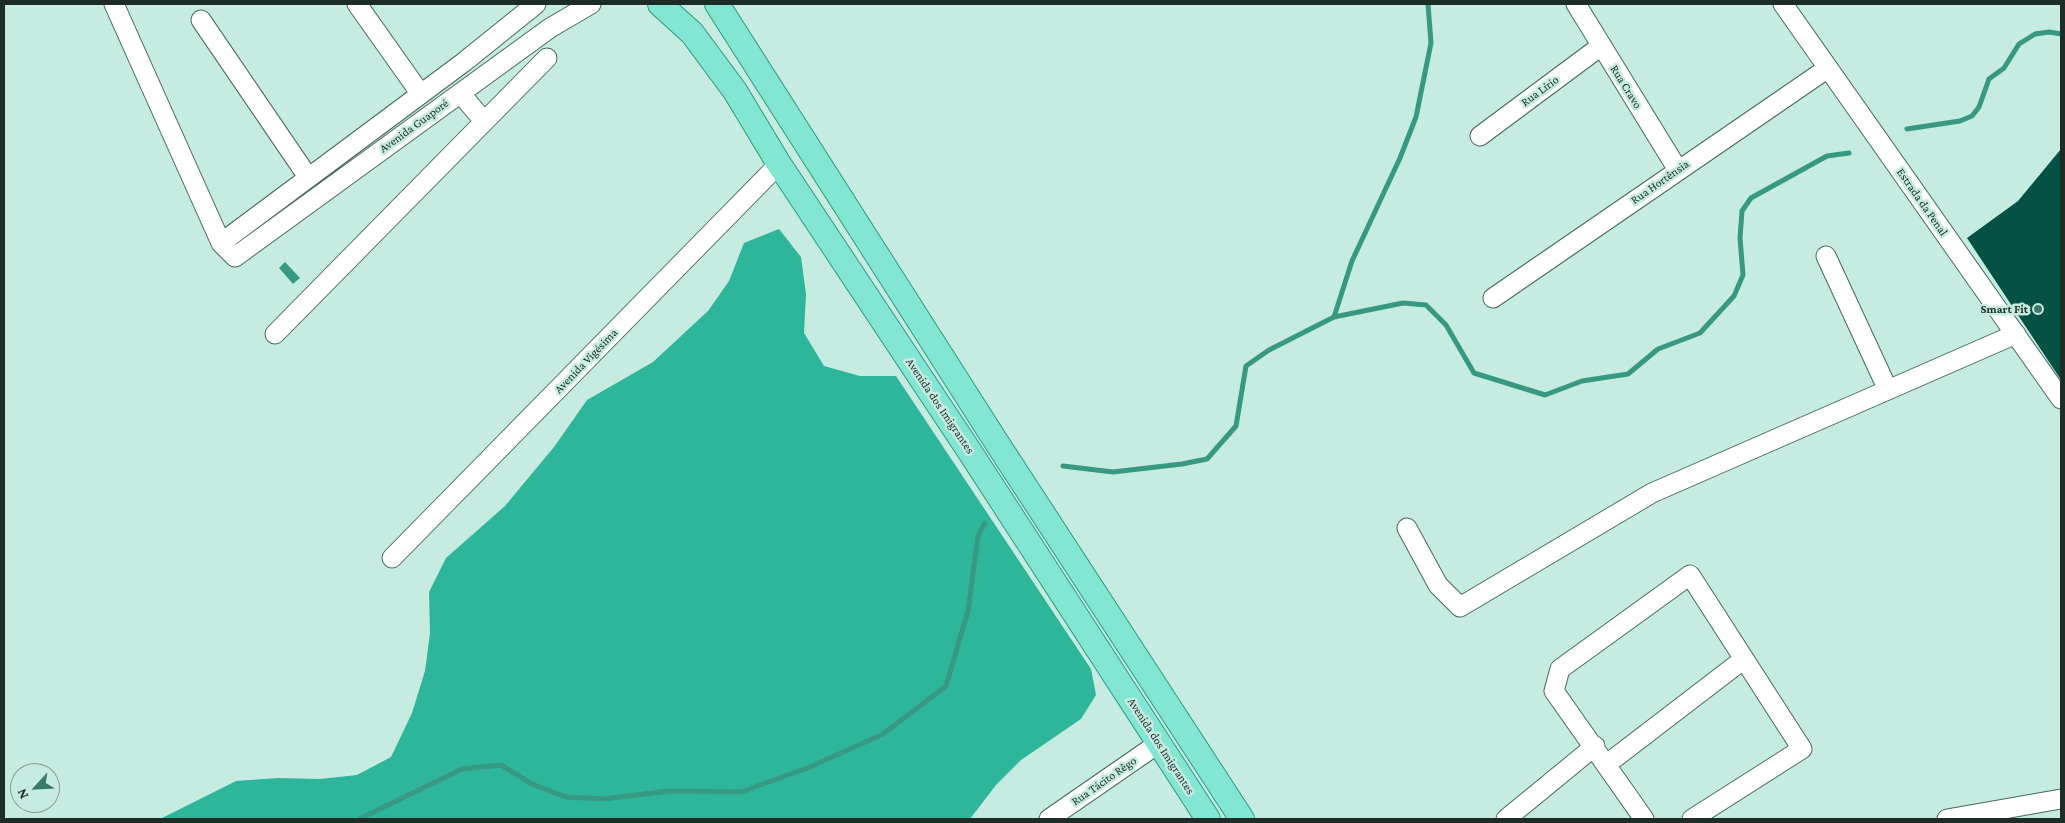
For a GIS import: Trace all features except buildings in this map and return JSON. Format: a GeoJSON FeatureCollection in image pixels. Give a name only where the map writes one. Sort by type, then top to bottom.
{"type":"FeatureCollection","features":[{"type":"Feature","properties":{"kind":"main road","name":"Avenida dos Imigrantes"},"geometry":{"type":"LineString","coordinates":[[660,4],[692,33],[718,67],[779,164],[970,452],[1208,819]]}},
{"type":"Feature","properties":{"kind":"main road"},"geometry":{"type":"LineString","coordinates":[[717,4],[992,435],[1242,819]]}},
{"type":"Feature","properties":{"kind":"street"},"geometry":{"type":"LineString","coordinates":[[114,4],[221,243]]}},
{"type":"Feature","properties":{"kind":"street"},"geometry":{"type":"LineString","coordinates":[[357,4],[420,94]]}},
{"type":"Feature","properties":{"kind":"street","name":"Avenida Guaporé"},"geometry":{"type":"LineString","coordinates":[[536,4],[501,34],[221,243],[233,256],[237,257],[550,28],[591,4]]}},
{"type":"Feature","properties":{"kind":"street","name":"Rua Cravo"},"geometry":{"type":"LineString","coordinates":[[1576,4],[1678,170]]}},
{"type":"Feature","properties":{"kind":"street","name":"Estrada da Penal"},"geometry":{"type":"LineString","coordinates":[[1784,4],[2061,399]]}},
{"type":"Feature","properties":{"kind":"street"},"geometry":{"type":"LineString","coordinates":[[201,20],[308,177]]}},
{"type":"Feature","properties":{"kind":"street","name":"Rua Lírio"},"geometry":{"type":"LineString","coordinates":[[1480,136],[1601,46]]}},
{"type":"Feature","properties":{"kind":"street"},"geometry":{"type":"LineString","coordinates":[[275,334],[547,58]]}},
{"type":"Feature","properties":{"kind":"street","name":"Rua Hortênsia"},"geometry":{"type":"LineString","coordinates":[[1493,298],[1828,68]]}},
{"type":"Feature","properties":{"kind":"street"},"geometry":{"type":"LineString","coordinates":[[460,93],[484,121]]}},
{"type":"Feature","properties":{"kind":"street"},"geometry":{"type":"LineString","coordinates":[[328,162],[342,179]]}},
{"type":"Feature","properties":{"kind":"street","name":"Avenida Vigésima"},"geometry":{"type":"LineString","coordinates":[[392,558],[779,164]]}},
{"type":"Feature","properties":{"kind":"street"},"geometry":{"type":"LineString","coordinates":[[1826,256],[1888,390]]}},
{"type":"Feature","properties":{"kind":"street"},"geometry":{"type":"LineString","coordinates":[[1407,528],[1438,585],[1460,607],[1652,493],[2016,334]]}},
{"type":"Feature","properties":{"kind":"street"},"geometry":{"type":"LineString","coordinates":[[1644,819],[1595,746],[1554,691],[1560,669],[1690,575],[1802,749],[1692,819]]}},
{"type":"Feature","properties":{"kind":"street"},"geometry":{"type":"LineString","coordinates":[[1607,764],[1744,660]]}},
{"type":"Feature","properties":{"kind":"street","name":"Rua Tácito Rêgo"},"geometry":{"type":"LineString","coordinates":[[1049,819],[1159,743]]}},
{"type":"Feature","properties":{"kind":"street"},"geometry":{"type":"LineString","coordinates":[[1506,819],[1595,746]]}},
{"type":"Feature","properties":{"kind":"street"},"geometry":{"type":"LineString","coordinates":[[1947,819],[2061,799]]}},
{"type":"Feature","properties":{"kind":"shaded area"},"geometry":{"type":"Polygon","coordinates":[[[779,229],[801,257],[806,294],[804,333],[824,366],[860,376],[896,376],[1091,669],[1096,695],[1081,719],[1021,760],[996,785],[970,819],[160,819],[236,781],[278,778],[320,779],[357,775],[391,757],[412,713],[425,671],[430,633],[429,592],[446,558],[505,506],[554,447],[587,400],[653,362],[708,311],[729,281],[744,243],[779,229]]]}},
{"type":"Feature","properties":{"kind":"shaded area"},"geometry":{"type":"Polygon","coordinates":[[[285,262],[300,278],[293,284],[279,268],[285,262]]]}},
{"type":"Feature","properties":{"kind":"waterway"},"geometry":{"type":"LineString","coordinates":[[1334,317],[1352,261],[1400,158],[1416,117],[1431,43],[1428,4]]}},
{"type":"Feature","properties":{"kind":"waterway"},"geometry":{"type":"LineString","coordinates":[[1907,129],[1960,121],[1972,116],[1979,107],[1989,79],[2004,68],[2019,44],[2035,34],[2049,32],[2061,34]]}},
{"type":"Feature","properties":{"kind":"waterway"},"geometry":{"type":"LineString","coordinates":[[1063,466],[1113,472],[1182,464],[1207,459],[1236,426],[1246,366],[1269,350],[1334,317],[1403,303],[1426,305],[1446,325],[1474,373],[1545,395],[1582,381],[1628,374],[1658,349],[1700,333],[1734,296],[1743,275],[1740,238],[1742,211],[1751,198],[1827,156],[1849,153]]}},
{"type":"Feature","properties":{"kind":"waterway"},"geometry":{"type":"LineString","coordinates":[[359,819],[462,769],[501,765],[532,784],[566,797],[604,799],[669,791],[741,792],[810,767],[883,734],[946,686],[968,611],[978,536],[985,523]]}},
{"type":"Feature","properties":{"kind":"place","name":"Smart Fit"},"geometry":{"type":"Point","coordinates":[2038,309]}}]}
